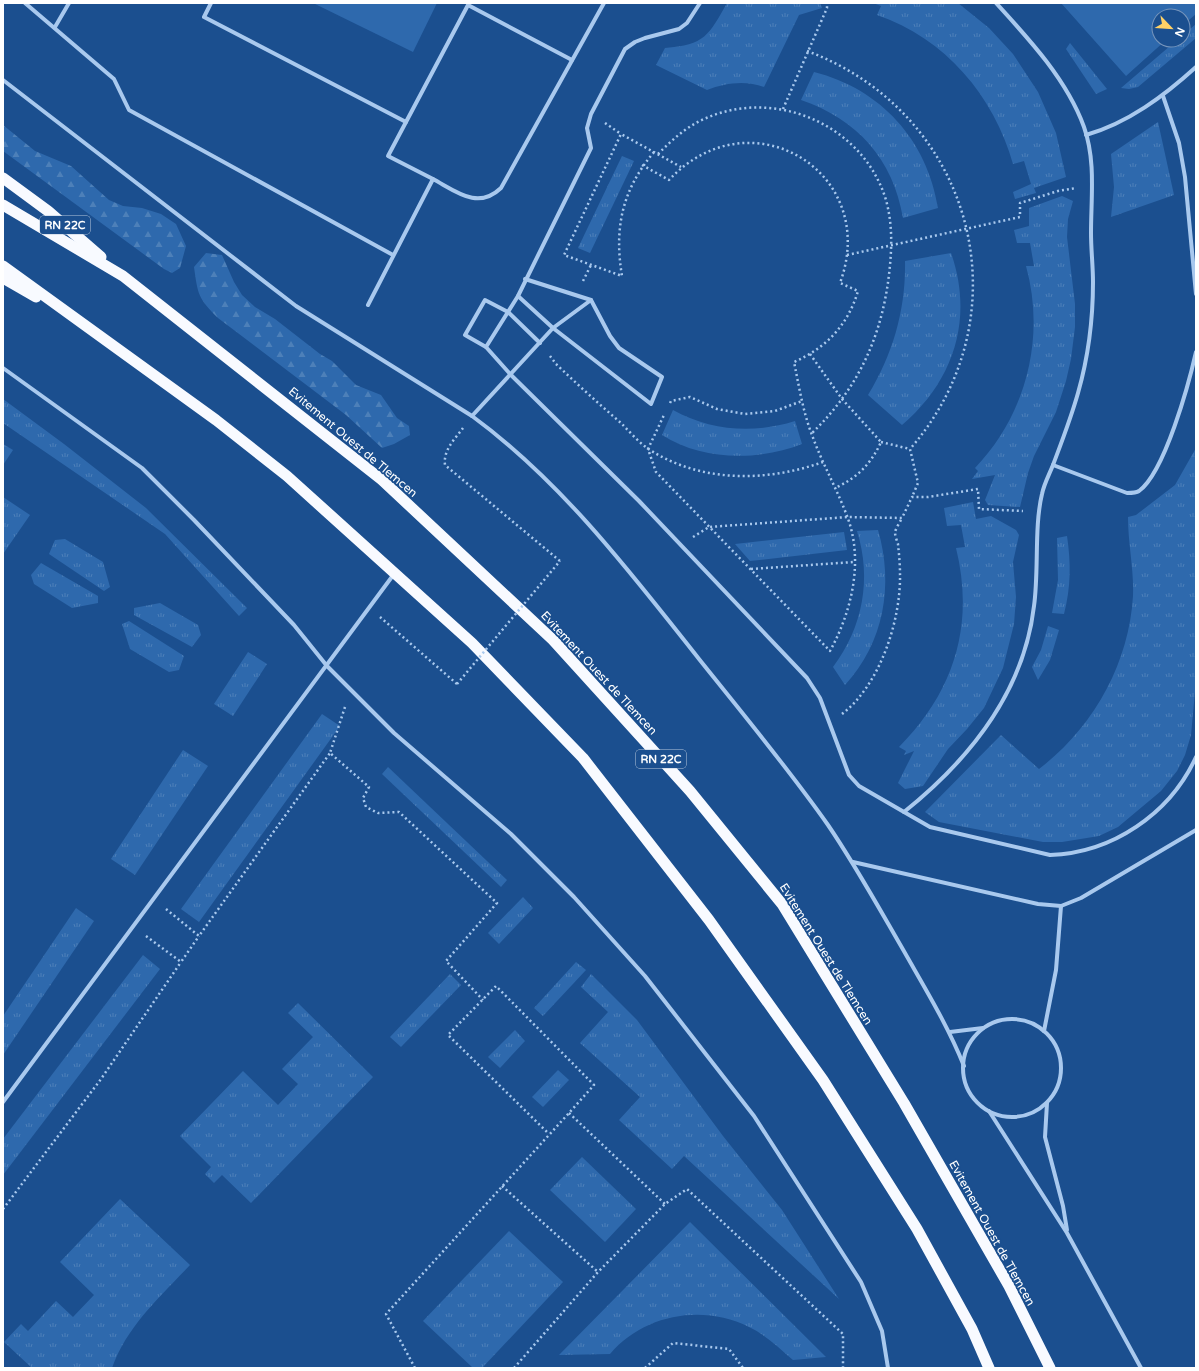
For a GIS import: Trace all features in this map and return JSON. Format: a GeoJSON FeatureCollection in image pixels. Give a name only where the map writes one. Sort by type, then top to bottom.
{"type":"FeatureCollection","features":[{"type":"Feature","properties":{"kind":"highway","name":"RN 22C"},"geometry":{"type":"LineString","coordinates":[[3,178],[48,211],[123,276]]}},
{"type":"Feature","properties":{"kind":"highway","name":"Evitement Ouest de Tlemcen"},"geometry":{"type":"LineString","coordinates":[[3,205],[123,276],[382,480],[553,640],[690,790],[782,904],[904,1103],[993,1259],[1050,1368]]}},
{"type":"Feature","properties":{"kind":"highway"},"geometry":{"type":"LineString","coordinates":[[3,266],[216,420],[286,476],[472,643],[583,758],[709,920],[823,1080],[917,1229],[972,1329],[990,1368]]}},
{"type":"Feature","properties":{"kind":"highway"},"geometry":{"type":"LineString","coordinates":[[3,278],[93,330]]}},
{"type":"Feature","properties":{"kind":"street"},"geometry":{"type":"LineString","coordinates":[[25,3],[55,27],[114,79],[129,110],[393,255]]}},
{"type":"Feature","properties":{"kind":"street"},"geometry":{"type":"LineString","coordinates":[[55,27],[69,3]]}},
{"type":"Feature","properties":{"kind":"street"},"geometry":{"type":"LineString","coordinates":[[211,3],[204,17],[406,122]]}},
{"type":"Feature","properties":{"kind":"street"},"geometry":{"type":"LineString","coordinates":[[572,60],[468,5],[388,156],[472,199],[493,196],[501,188],[604,3]]}},
{"type":"Feature","properties":{"kind":"street"},"geometry":{"type":"LineString","coordinates":[[486,347],[518,296],[525,279],[592,148],[587,128],[591,114],[625,49],[640,40],[680,29],[688,23],[700,3]]}},
{"type":"Feature","properties":{"kind":"street"},"geometry":{"type":"LineString","coordinates":[[904,812],[934,788],[979,739],[996,714],[1008,692],[1029,638],[1034,608],[1041,496],[1079,392],[1091,321],[1093,282],[1091,235],[1093,185],[1091,152],[1086,135],[1073,103],[1045,60],[996,3]]}},
{"type":"Feature","properties":{"kind":"street"},"geometry":{"type":"LineString","coordinates":[[1086,135],[1105,130],[1163,96],[1196,67]]}},
{"type":"Feature","properties":{"kind":"street"},"geometry":{"type":"LineString","coordinates":[[3,80],[296,306],[472,416],[493,432],[548,481],[631,573],[797,782],[853,862],[950,1032],[964,1066]]}},
{"type":"Feature","properties":{"kind":"street"},"geometry":{"type":"LineString","coordinates":[[1163,96],[1179,143],[1186,185],[1196,294]]}},
{"type":"Feature","properties":{"kind":"street"},"geometry":{"type":"LineString","coordinates":[[368,305],[433,179]]}},
{"type":"Feature","properties":{"kind":"street"},"geometry":{"type":"LineString","coordinates":[[518,296],[553,328],[651,404],[662,377],[619,348],[610,336],[591,300],[525,279]]}},
{"type":"Feature","properties":{"kind":"street"},"geometry":{"type":"LineString","coordinates":[[540,343],[508,312],[485,300],[465,335],[486,347],[511,375],[608,469],[806,678],[820,698],[849,775],[867,791],[930,827],[1050,855],[1070,854],[1113,841],[1138,826],[1180,785],[1196,757]]}},
{"type":"Feature","properties":{"kind":"street"},"geometry":{"type":"LineString","coordinates":[[472,416],[553,328],[591,300]]}},
{"type":"Feature","properties":{"kind":"street"},"geometry":{"type":"LineString","coordinates":[[1053,465],[1122,492],[1138,492],[1146,485],[1159,462],[1175,424],[1188,387],[1196,352]]}},
{"type":"Feature","properties":{"kind":"street"},"geometry":{"type":"LineString","coordinates":[[3,368],[142,468],[294,625],[327,666],[394,733],[512,834],[574,897],[645,976],[754,1116],[860,1282],[882,1331],[888,1368]]}},
{"type":"Feature","properties":{"kind":"street"},"geometry":{"type":"LineString","coordinates":[[3,1102],[395,573]]}},
{"type":"Feature","properties":{"kind":"street"},"geometry":{"type":"LineString","coordinates":[[853,862],[1038,904],[1061,906],[1100,888],[1196,830]]}},
{"type":"Feature","properties":{"kind":"street"},"geometry":{"type":"LineString","coordinates":[[1044,1031],[1056,970],[1061,906]]}},
{"type":"Feature","properties":{"kind":"street"},"geometry":{"type":"LineString","coordinates":[[950,1032],[965,1032],[985,1028],[1002,1021],[1010,1020],[1028,1022],[1044,1031],[1055,1045],[1059,1053],[1061,1071],[1057,1088],[1047,1103],[1032,1113],[1015,1117],[1001,1116],[988,1111],[981,1106],[970,1092],[964,1075],[964,1066],[968,1048],[978,1034],[985,1028]]}},
{"type":"Feature","properties":{"kind":"street"},"geometry":{"type":"LineString","coordinates":[[1047,1103],[1045,1137],[1063,1206],[1067,1233]]}},
{"type":"Feature","properties":{"kind":"street"},"geometry":{"type":"LineString","coordinates":[[988,1111],[1067,1233],[1141,1368]]}},
{"type":"Feature","properties":{"kind":"path"},"geometry":{"type":"LineString","coordinates":[[783,109],[827,8],[827,3]]}},
{"type":"Feature","properties":{"kind":"path"},"geometry":{"type":"LineString","coordinates":[[807,51],[854,73],[885,95],[904,112],[921,131],[942,163],[958,198],[967,228],[972,260],[973,298],[965,349],[946,397],[934,419],[910,449]]}},
{"type":"Feature","properties":{"kind":"path"},"geometry":{"type":"LineString","coordinates":[[658,154],[684,130],[715,115],[749,108],[783,109],[806,116],[827,126],[846,140],[863,157],[876,177],[885,198],[891,222],[888,291],[881,319],[866,361],[842,399],[811,434]]}},
{"type":"Feature","properties":{"kind":"path"},"geometry":{"type":"LineString","coordinates":[[654,152],[642,165],[629,189],[621,217],[618,247],[622,276],[564,255],[621,134],[658,154],[681,167]]}},
{"type":"Feature","properties":{"kind":"path"},"geometry":{"type":"LineString","coordinates":[[642,165],[669,180],[681,167],[705,151],[738,142],[773,145],[794,154],[813,166],[835,193],[847,226],[847,255],[840,283],[858,291],[843,325],[835,334],[826,343],[810,354],[794,362],[811,434],[848,517],[852,539],[854,562],[853,586],[848,608],[840,630],[830,650],[656,472],[648,449],[671,401],[690,397],[717,410],[745,414],[775,412],[802,401]]}},
{"type":"Feature","properties":{"kind":"path"},"geometry":{"type":"LineString","coordinates":[[847,255],[1020,217],[1020,203],[1058,191],[1093,185]]}},
{"type":"Feature","properties":{"kind":"path"},"geometry":{"type":"LineString","coordinates":[[540,343],[556,364],[648,449],[671,461],[696,470],[734,476],[773,475],[823,462]]}},
{"type":"Feature","properties":{"kind":"path"},"geometry":{"type":"LineString","coordinates":[[810,354],[842,399],[881,442],[910,449]]}},
{"type":"Feature","properties":{"kind":"path"},"geometry":{"type":"LineString","coordinates":[[396,630],[457,684],[560,561],[445,465],[444,457],[447,450],[472,416]]}},
{"type":"Feature","properties":{"kind":"path"},"geometry":{"type":"LineString","coordinates":[[835,488],[863,470],[870,462],[881,442]]}},
{"type":"Feature","properties":{"kind":"path"},"geometry":{"type":"LineString","coordinates":[[829,724],[845,712],[863,690],[878,667],[889,641],[899,601],[900,573],[895,532],[918,483],[910,449]]}},
{"type":"Feature","properties":{"kind":"path"},"geometry":{"type":"LineString","coordinates":[[912,496],[928,497],[978,489],[979,509],[1040,511]]}},
{"type":"Feature","properties":{"kind":"path"},"geometry":{"type":"LineString","coordinates":[[681,545],[709,526],[848,517],[902,518]]}},
{"type":"Feature","properties":{"kind":"path"},"geometry":{"type":"LineString","coordinates":[[750,569],[854,562]]}},
{"type":"Feature","properties":{"kind":"path"},"geometry":{"type":"LineString","coordinates":[[3,1209],[101,1079],[199,936],[330,753],[342,714],[353,692]]}},
{"type":"Feature","properties":{"kind":"path"},"geometry":{"type":"LineString","coordinates":[[330,753],[369,787],[363,798],[366,807],[378,813],[399,812],[497,903],[446,961],[483,1000]]}},
{"type":"Feature","properties":{"kind":"path"},"geometry":{"type":"LineString","coordinates":[[153,899],[199,936]]}},
{"type":"Feature","properties":{"kind":"path"},"geometry":{"type":"LineString","coordinates":[[132,926],[181,962]]}},
{"type":"Feature","properties":{"kind":"path"},"geometry":{"type":"LineString","coordinates":[[415,1368],[386,1314],[550,1134],[594,1085],[496,986],[448,1035],[550,1134]]}},
{"type":"Feature","properties":{"kind":"path"},"geometry":{"type":"LineString","coordinates":[[569,1113],[666,1204]]}},
{"type":"Feature","properties":{"kind":"path"},"geometry":{"type":"LineString","coordinates":[[502,1186],[598,1272]]}},
{"type":"Feature","properties":{"kind":"path"},"geometry":{"type":"LineString","coordinates":[[514,1368],[598,1272],[666,1204],[687,1189],[843,1334],[844,1368]]}},
{"type":"Feature","properties":{"kind":"path"},"geometry":{"type":"LineString","coordinates":[[645,1368],[672,1343],[729,1349],[743,1368]]}},
{"type":"Feature","properties":{"kind":"green space"},"geometry":{"type":"Polygon","coordinates":[[[313,3],[437,3],[413,52],[313,3]]]}},
{"type":"Feature","properties":{"kind":"green space"},"geometry":{"type":"Polygon","coordinates":[[[727,3],[820,3],[822,8],[799,15],[764,87],[735,83],[707,90],[656,65],[665,48],[678,47],[697,41],[710,31],[727,3]]]}},
{"type":"Feature","properties":{"kind":"green space"},"geometry":{"type":"Polygon","coordinates":[[[873,3],[958,3],[989,28],[1013,54],[1038,92],[1056,133],[1066,177],[1034,188],[1036,193],[1015,199],[1013,192],[1031,184],[1024,161],[1013,164],[993,115],[980,93],[945,54],[924,38],[902,25],[877,15],[881,6],[873,3]]]}},
{"type":"Feature","properties":{"kind":"green space"},"geometry":{"type":"Polygon","coordinates":[[[1061,3],[1196,3],[1196,14],[1191,18],[1191,8],[1151,8],[1151,48],[1157,48],[1126,76],[1061,3]]]}},
{"type":"Feature","properties":{"kind":"green space"},"geometry":{"type":"Polygon","coordinates":[[[1196,24],[1196,38],[1191,42],[1191,28],[1196,24]]]}},
{"type":"Feature","properties":{"kind":"green space"},"geometry":{"type":"Polygon","coordinates":[[[1070,43],[1107,89],[1096,94],[1066,49],[1070,43]]]}},
{"type":"Feature","properties":{"kind":"green space"},"geometry":{"type":"Polygon","coordinates":[[[1168,48],[1184,48],[1138,87],[1129,89],[1121,88],[1168,48]]]}},
{"type":"Feature","properties":{"kind":"green space"},"geometry":{"type":"Polygon","coordinates":[[[814,72],[838,80],[860,91],[880,105],[897,121],[912,140],[923,160],[932,183],[938,208],[903,218],[891,177],[869,144],[855,130],[839,118],[821,108],[801,100],[814,72]]]}},
{"type":"Feature","properties":{"kind":"green space"},"geometry":{"type":"Polygon","coordinates":[[[1158,122],[1174,195],[1111,217],[1114,187],[1111,154],[1158,122]]]}},
{"type":"Feature","properties":{"kind":"green space"},"geometry":{"type":"Polygon","coordinates":[[[3,125],[35,151],[71,166],[109,200],[123,206],[142,208],[161,214],[176,224],[186,246],[180,268],[172,273],[164,269],[3,151],[3,125]]]}},
{"type":"Feature","properties":{"kind":"green space"},"geometry":{"type":"Polygon","coordinates":[[[622,156],[634,161],[590,253],[578,248],[622,156]]]}},
{"type":"Feature","properties":{"kind":"green space"},"geometry":{"type":"Polygon","coordinates":[[[1062,196],[1073,201],[1068,219],[1067,237],[1075,304],[1075,327],[1071,359],[1066,381],[1056,412],[1034,456],[1028,473],[1020,507],[988,505],[985,500],[995,475],[972,479],[978,471],[975,468],[993,447],[1019,400],[1027,374],[1032,348],[1034,320],[1032,293],[1026,266],[1034,266],[1030,243],[1017,243],[1014,230],[1029,226],[1029,208],[1062,196]]]}},
{"type":"Feature","properties":{"kind":"green space"},"geometry":{"type":"Polygon","coordinates":[[[206,253],[222,255],[234,282],[242,295],[255,307],[275,319],[320,354],[332,361],[356,385],[381,395],[397,418],[409,426],[410,435],[394,444],[382,448],[346,415],[218,318],[206,306],[198,290],[194,267],[206,253]]]}},
{"type":"Feature","properties":{"kind":"green space"},"geometry":{"type":"Polygon","coordinates":[[[951,253],[958,277],[960,301],[959,324],[955,347],[935,389],[920,408],[902,425],[868,395],[884,364],[896,331],[903,296],[905,261],[951,253]]]}},
{"type":"Feature","properties":{"kind":"green space"},"geometry":{"type":"Polygon","coordinates":[[[3,399],[146,508],[247,608],[239,616],[165,534],[3,423],[3,399]]]}},
{"type":"Feature","properties":{"kind":"green space"},"geometry":{"type":"Polygon","coordinates":[[[673,410],[702,422],[733,428],[764,428],[795,421],[802,444],[785,450],[749,455],[731,456],[695,450],[678,444],[662,435],[673,410]]]}},
{"type":"Feature","properties":{"kind":"green space"},"geometry":{"type":"Polygon","coordinates":[[[3,444],[13,450],[3,465],[3,444]]]}},
{"type":"Feature","properties":{"kind":"green space"},"geometry":{"type":"Polygon","coordinates":[[[1196,448],[1196,681],[1191,735],[1185,755],[1177,771],[1161,791],[1118,827],[1099,836],[1062,842],[1043,842],[939,822],[925,812],[1001,735],[1039,769],[1058,753],[1076,734],[1091,714],[1105,693],[1116,670],[1130,621],[1133,586],[1128,517],[1136,515],[1175,485],[1196,448]]]}},
{"type":"Feature","properties":{"kind":"green space"},"geometry":{"type":"Polygon","coordinates":[[[3,497],[30,515],[3,554],[3,497]]]}},
{"type":"Feature","properties":{"kind":"green space"},"geometry":{"type":"Polygon","coordinates":[[[973,502],[976,519],[991,516],[1016,530],[1019,535],[1013,562],[1016,597],[1014,624],[1003,668],[984,708],[948,749],[923,786],[905,789],[898,783],[914,751],[904,755],[906,751],[899,747],[918,726],[934,704],[946,680],[955,656],[961,630],[963,604],[961,576],[956,548],[965,547],[961,525],[947,526],[944,508],[973,502]]]}},
{"type":"Feature","properties":{"kind":"green space"},"geometry":{"type":"Polygon","coordinates":[[[878,530],[883,551],[885,572],[885,592],[882,612],[877,632],[869,651],[858,669],[845,685],[833,667],[852,636],[862,602],[864,567],[862,549],[857,531],[878,530]]]}},
{"type":"Feature","properties":{"kind":"green space"},"geometry":{"type":"Polygon","coordinates":[[[844,532],[847,550],[750,561],[735,544],[844,532]]]}},
{"type":"Feature","properties":{"kind":"green space"},"geometry":{"type":"Polygon","coordinates":[[[1067,536],[1070,575],[1068,594],[1064,614],[1052,613],[1058,580],[1057,538],[1067,536]]]}},
{"type":"Feature","properties":{"kind":"green space"},"geometry":{"type":"Polygon","coordinates":[[[65,539],[103,562],[110,587],[104,591],[49,554],[55,540],[65,539]]]}},
{"type":"Feature","properties":{"kind":"green space"},"geometry":{"type":"Polygon","coordinates":[[[41,563],[98,596],[98,603],[72,608],[34,584],[31,575],[41,563]]]}},
{"type":"Feature","properties":{"kind":"green space"},"geometry":{"type":"Polygon","coordinates":[[[160,603],[198,625],[201,635],[192,647],[134,615],[134,608],[160,603]]]}},
{"type":"Feature","properties":{"kind":"green space"},"geometry":{"type":"Polygon","coordinates":[[[129,621],[184,656],[179,670],[169,672],[130,649],[122,624],[129,621]]]}},
{"type":"Feature","properties":{"kind":"green space"},"geometry":{"type":"Polygon","coordinates":[[[1048,626],[1059,630],[1050,660],[1038,680],[1032,667],[1041,650],[1048,626]]]}},
{"type":"Feature","properties":{"kind":"green space"},"geometry":{"type":"Polygon","coordinates":[[[248,652],[267,664],[233,716],[214,704],[248,652]]]}},
{"type":"Feature","properties":{"kind":"green space"},"geometry":{"type":"Polygon","coordinates":[[[322,714],[340,726],[199,922],[181,909],[322,714]]]}},
{"type":"Feature","properties":{"kind":"green space"},"geometry":{"type":"Polygon","coordinates":[[[183,750],[208,766],[135,875],[111,859],[183,750]]]}},
{"type":"Feature","properties":{"kind":"green space"},"geometry":{"type":"Polygon","coordinates":[[[388,767],[507,880],[501,887],[382,774],[388,767]]]}},
{"type":"Feature","properties":{"kind":"green space"},"geometry":{"type":"Polygon","coordinates":[[[523,897],[533,908],[499,944],[488,933],[523,897]]]}},
{"type":"Feature","properties":{"kind":"green space"},"geometry":{"type":"Polygon","coordinates":[[[76,908],[94,921],[3,1055],[3,1016],[76,908]]]}},
{"type":"Feature","properties":{"kind":"green space"},"geometry":{"type":"Polygon","coordinates":[[[143,955],[160,969],[3,1175],[3,1139],[143,955]]]}},
{"type":"Feature","properties":{"kind":"green space"},"geometry":{"type":"Polygon","coordinates":[[[576,962],[586,970],[543,1016],[534,1008],[576,962]]]}},
{"type":"Feature","properties":{"kind":"green space"},"geometry":{"type":"Polygon","coordinates":[[[450,974],[461,985],[401,1047],[390,1037],[450,974]]]}},
{"type":"Feature","properties":{"kind":"green space"},"geometry":{"type":"Polygon","coordinates":[[[591,974],[637,1020],[723,1136],[782,1210],[839,1299],[684,1156],[672,1169],[619,1120],[640,1097],[580,1043],[608,1012],[581,987],[591,974]]]}},
{"type":"Feature","properties":{"kind":"green space"},"geometry":{"type":"Polygon","coordinates":[[[298,1003],[373,1077],[251,1203],[222,1175],[214,1183],[205,1174],[211,1167],[180,1136],[243,1071],[278,1105],[298,1084],[282,1069],[313,1037],[288,1013],[298,1003]]]}},
{"type":"Feature","properties":{"kind":"green space"},"geometry":{"type":"Polygon","coordinates":[[[515,1030],[525,1041],[500,1068],[488,1057],[515,1030]]]}},
{"type":"Feature","properties":{"kind":"green space"},"geometry":{"type":"Polygon","coordinates":[[[558,1070],[569,1080],[543,1107],[532,1097],[558,1070]]]}},
{"type":"Feature","properties":{"kind":"green space"},"geometry":{"type":"Polygon","coordinates":[[[582,1157],[636,1209],[605,1242],[550,1190],[582,1157]]]}},
{"type":"Feature","properties":{"kind":"green space"},"geometry":{"type":"Polygon","coordinates":[[[120,1199],[190,1265],[135,1325],[118,1353],[112,1368],[32,1368],[4,1342],[21,1324],[28,1331],[56,1301],[73,1317],[94,1295],[60,1262],[120,1199]]]}},
{"type":"Feature","properties":{"kind":"green space"},"geometry":{"type":"Polygon","coordinates":[[[690,1222],[826,1357],[793,1360],[767,1338],[749,1327],[731,1320],[713,1316],[694,1315],[675,1317],[657,1322],[624,1340],[610,1354],[559,1355],[690,1222]]]}},
{"type":"Feature","properties":{"kind":"green space"},"geometry":{"type":"Polygon","coordinates":[[[509,1231],[563,1282],[482,1368],[473,1368],[423,1321],[509,1231]]]}}]}
